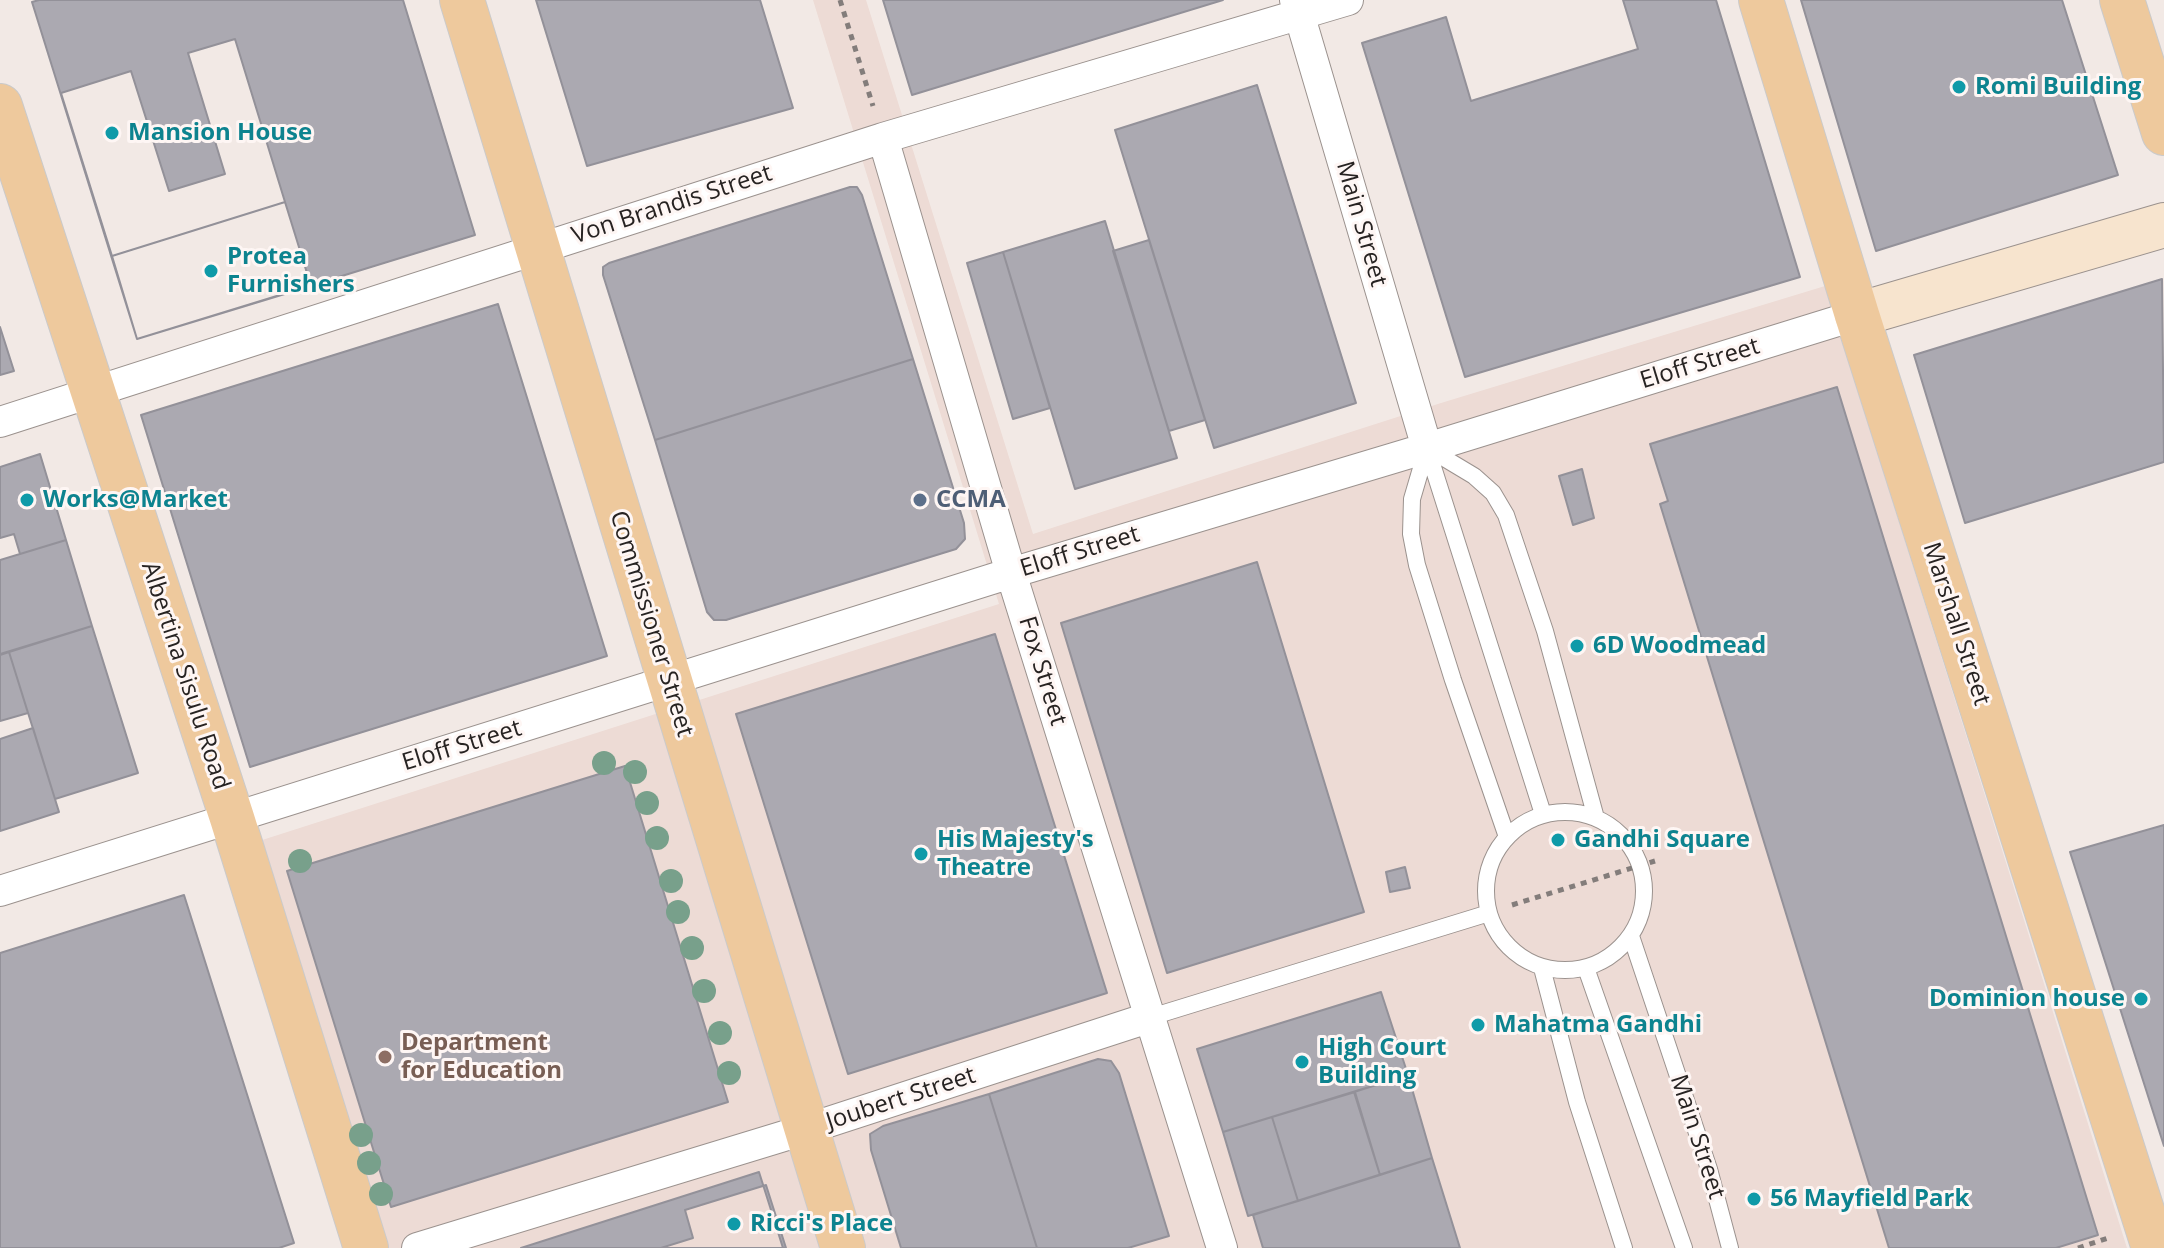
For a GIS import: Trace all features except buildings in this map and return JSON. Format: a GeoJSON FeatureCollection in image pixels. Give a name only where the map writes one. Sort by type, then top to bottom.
{"type":"FeatureCollection","features":[{"type":"Feature","properties":{"kind":"main road","name":"Commissioner Street"},"geometry":{"type":"LineString","coordinates":[[462,0],[843,1248]]}},
{"type":"Feature","properties":{"kind":"main road","name":"Marshall Street"},"geometry":{"type":"LineString","coordinates":[[1761,0],[1857,315],[2154,1248]]}},
{"type":"Feature","properties":{"kind":"main road"},"geometry":{"type":"LineString","coordinates":[[2122,0],[2164,133]]}},
{"type":"Feature","properties":{"kind":"main road","name":"Albertina Sisulu Road"},"geometry":{"type":"LineString","coordinates":[[0,106],[232,818],[366,1248]]}},
{"type":"Feature","properties":{"kind":"street","name":"Von Brandis Street"},"geometry":{"type":"LineString","coordinates":[[0,422],[1298,8],[1348,0]]}},
{"type":"Feature","properties":{"kind":"street","name":"Main Street"},"geometry":{"type":"LineString","coordinates":[[1298,8],[1427,448]]}},
{"type":"Feature","properties":{"kind":"street","name":"Fox Street"},"geometry":{"type":"LineString","coordinates":[[883,138],[1011,573],[1222,1248]]}},
{"type":"Feature","properties":{"kind":"street","name":"Eloff Street"},"geometry":{"type":"LineString","coordinates":[[0,891],[1011,573],[1857,315],[2164,225]]}},
{"type":"Feature","properties":{"kind":"street","name":"Joubert Street"},"geometry":{"type":"LineString","coordinates":[[417,1248],[807,1129],[1151,1017]]}},
{"type":"Feature","properties":{"kind":"lane"},"geometry":{"type":"LineString","coordinates":[[1427,448],[1543,814]]}},
{"type":"Feature","properties":{"kind":"lane"},"geometry":{"type":"LineString","coordinates":[[1427,448],[1474,476],[1493,493],[1506,515],[1545,631],[1596,818]]}},
{"type":"Feature","properties":{"kind":"lane"},"geometry":{"type":"LineString","coordinates":[[1427,448],[1412,499],[1411,534],[1417,565],[1507,837]]}},
{"type":"Feature","properties":{"kind":"lane"},"geometry":{"type":"LineString","coordinates":[[1561,812],[1596,818],[1623,837],[1648,863],[1641,914],[1631,936],[1603,961],[1586,968],[1564,971],[1542,968],[1519,956],[1500,937],[1489,913],[1486,886],[1492,859],[1507,837],[1523,823],[1543,814],[1561,812]]}},
{"type":"Feature","properties":{"kind":"lane","name":"Joubert Street"},"geometry":{"type":"LineString","coordinates":[[1151,1017],[1489,913]]}},
{"type":"Feature","properties":{"kind":"lane","name":"Main Street"},"geometry":{"type":"LineString","coordinates":[[1631,936],[1709,1169],[1730,1248]]}},
{"type":"Feature","properties":{"kind":"lane"},"geometry":{"type":"LineString","coordinates":[[1542,968],[1577,1102],[1624,1248]]}},
{"type":"Feature","properties":{"kind":"lane"},"geometry":{"type":"LineString","coordinates":[[1586,968],[1684,1248]]}},
{"type":"Feature","properties":{"kind":"path"},"geometry":{"type":"LineString","coordinates":[[840,0],[883,138]]}},
{"type":"Feature","properties":{"kind":"path"},"geometry":{"type":"LineString","coordinates":[[1489,913],[1648,863]]}},
{"type":"Feature","properties":{"kind":"shaded area"},"geometry":{"type":"Polygon","coordinates":[[[813,0],[866,0],[1033,534],[1441,403],[1825,286],[2127,1248],[354,1248],[231,850],[999,604],[813,0]]]}},
{"type":"Feature","properties":{"kind":"place","name":"Romi Building"},"geometry":{"type":"Point","coordinates":[1959,87]}},
{"type":"Feature","properties":{"kind":"place","name":"Mansion House"},"geometry":{"type":"Point","coordinates":[112,133]}},
{"type":"Feature","properties":{"kind":"place","name":"Protea Furnishers"},"geometry":{"type":"Point","coordinates":[211,271]}},
{"type":"Feature","properties":{"kind":"place","name":"Works@Market"},"geometry":{"type":"Point","coordinates":[27,500]}},
{"type":"Feature","properties":{"kind":"place","name":"CCMA"},"geometry":{"type":"Point","coordinates":[920,500]}},
{"type":"Feature","properties":{"kind":"place","name":"6D Woodmead"},"geometry":{"type":"Point","coordinates":[1577,646]}},
{"type":"Feature","properties":{"kind":"place","name":"Gandhi Square"},"geometry":{"type":"Point","coordinates":[1558,840]}},
{"type":"Feature","properties":{"kind":"place","name":"His Majesty's Theatre"},"geometry":{"type":"Point","coordinates":[921,854]}},
{"type":"Feature","properties":{"kind":"place","name":"Dominion house"},"geometry":{"type":"Point","coordinates":[2141,999]}},
{"type":"Feature","properties":{"kind":"place","name":"Mahatma Gandhi"},"geometry":{"type":"Point","coordinates":[1478,1025]}},
{"type":"Feature","properties":{"kind":"place","name":"Department for Education"},"geometry":{"type":"Point","coordinates":[385,1057]}},
{"type":"Feature","properties":{"kind":"place","name":"High Court Building"},"geometry":{"type":"Point","coordinates":[1302,1062]}},
{"type":"Feature","properties":{"kind":"place","name":"56 Mayfield Park"},"geometry":{"type":"Point","coordinates":[1754,1199]}},
{"type":"Feature","properties":{"kind":"place","name":"Ricci's Place"},"geometry":{"type":"Point","coordinates":[734,1224]}}]}
